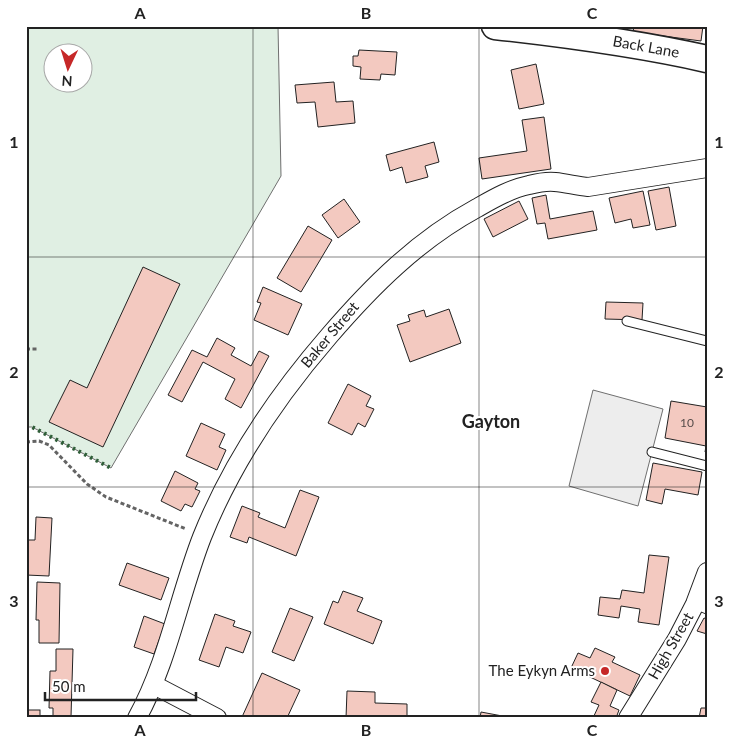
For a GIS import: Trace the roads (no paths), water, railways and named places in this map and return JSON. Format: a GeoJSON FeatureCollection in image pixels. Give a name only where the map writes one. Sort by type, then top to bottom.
{"type":"FeatureCollection","features":[{"type":"Feature","properties":{"kind":"street","name":"Back Lane"},"geometry":{"type":"LineString","coordinates":[[495,26],[583,36],[658,48],[707,59]]}},
{"type":"Feature","properties":{"kind":"street","name":"Baker Street"},"geometry":{"type":"LineString","coordinates":[[137,718],[154,685],[203,536],[250,440],[312,355],[354,306],[388,273],[431,236],[454,220],[491,200],[526,186],[554,182],[588,187],[707,168]]}},
{"type":"Feature","properties":{"kind":"street","name":"High Street"},"geometry":{"type":"LineString","coordinates":[[628,718],[676,638],[701,606],[707,572]]}},
{"type":"Feature","properties":{"kind":"street"},"geometry":{"type":"LineString","coordinates":[[154,685],[217,718]]}},
{"type":"Feature","properties":{"kind":"lane"},"geometry":{"type":"LineString","coordinates":[[627,321],[707,341]]}},
{"type":"Feature","properties":{"kind":"lane"},"geometry":{"type":"LineString","coordinates":[[652,452],[707,466]]}},
{"type":"Feature","properties":{"kind":"place","name":"The Eykyn Arms"},"geometry":{"type":"Point","coordinates":[605,671]}},
{"type":"Feature","properties":{"kind":"district","name":"Gayton"},"geometry":{"type":"Point","coordinates":[491,422]}}]}
